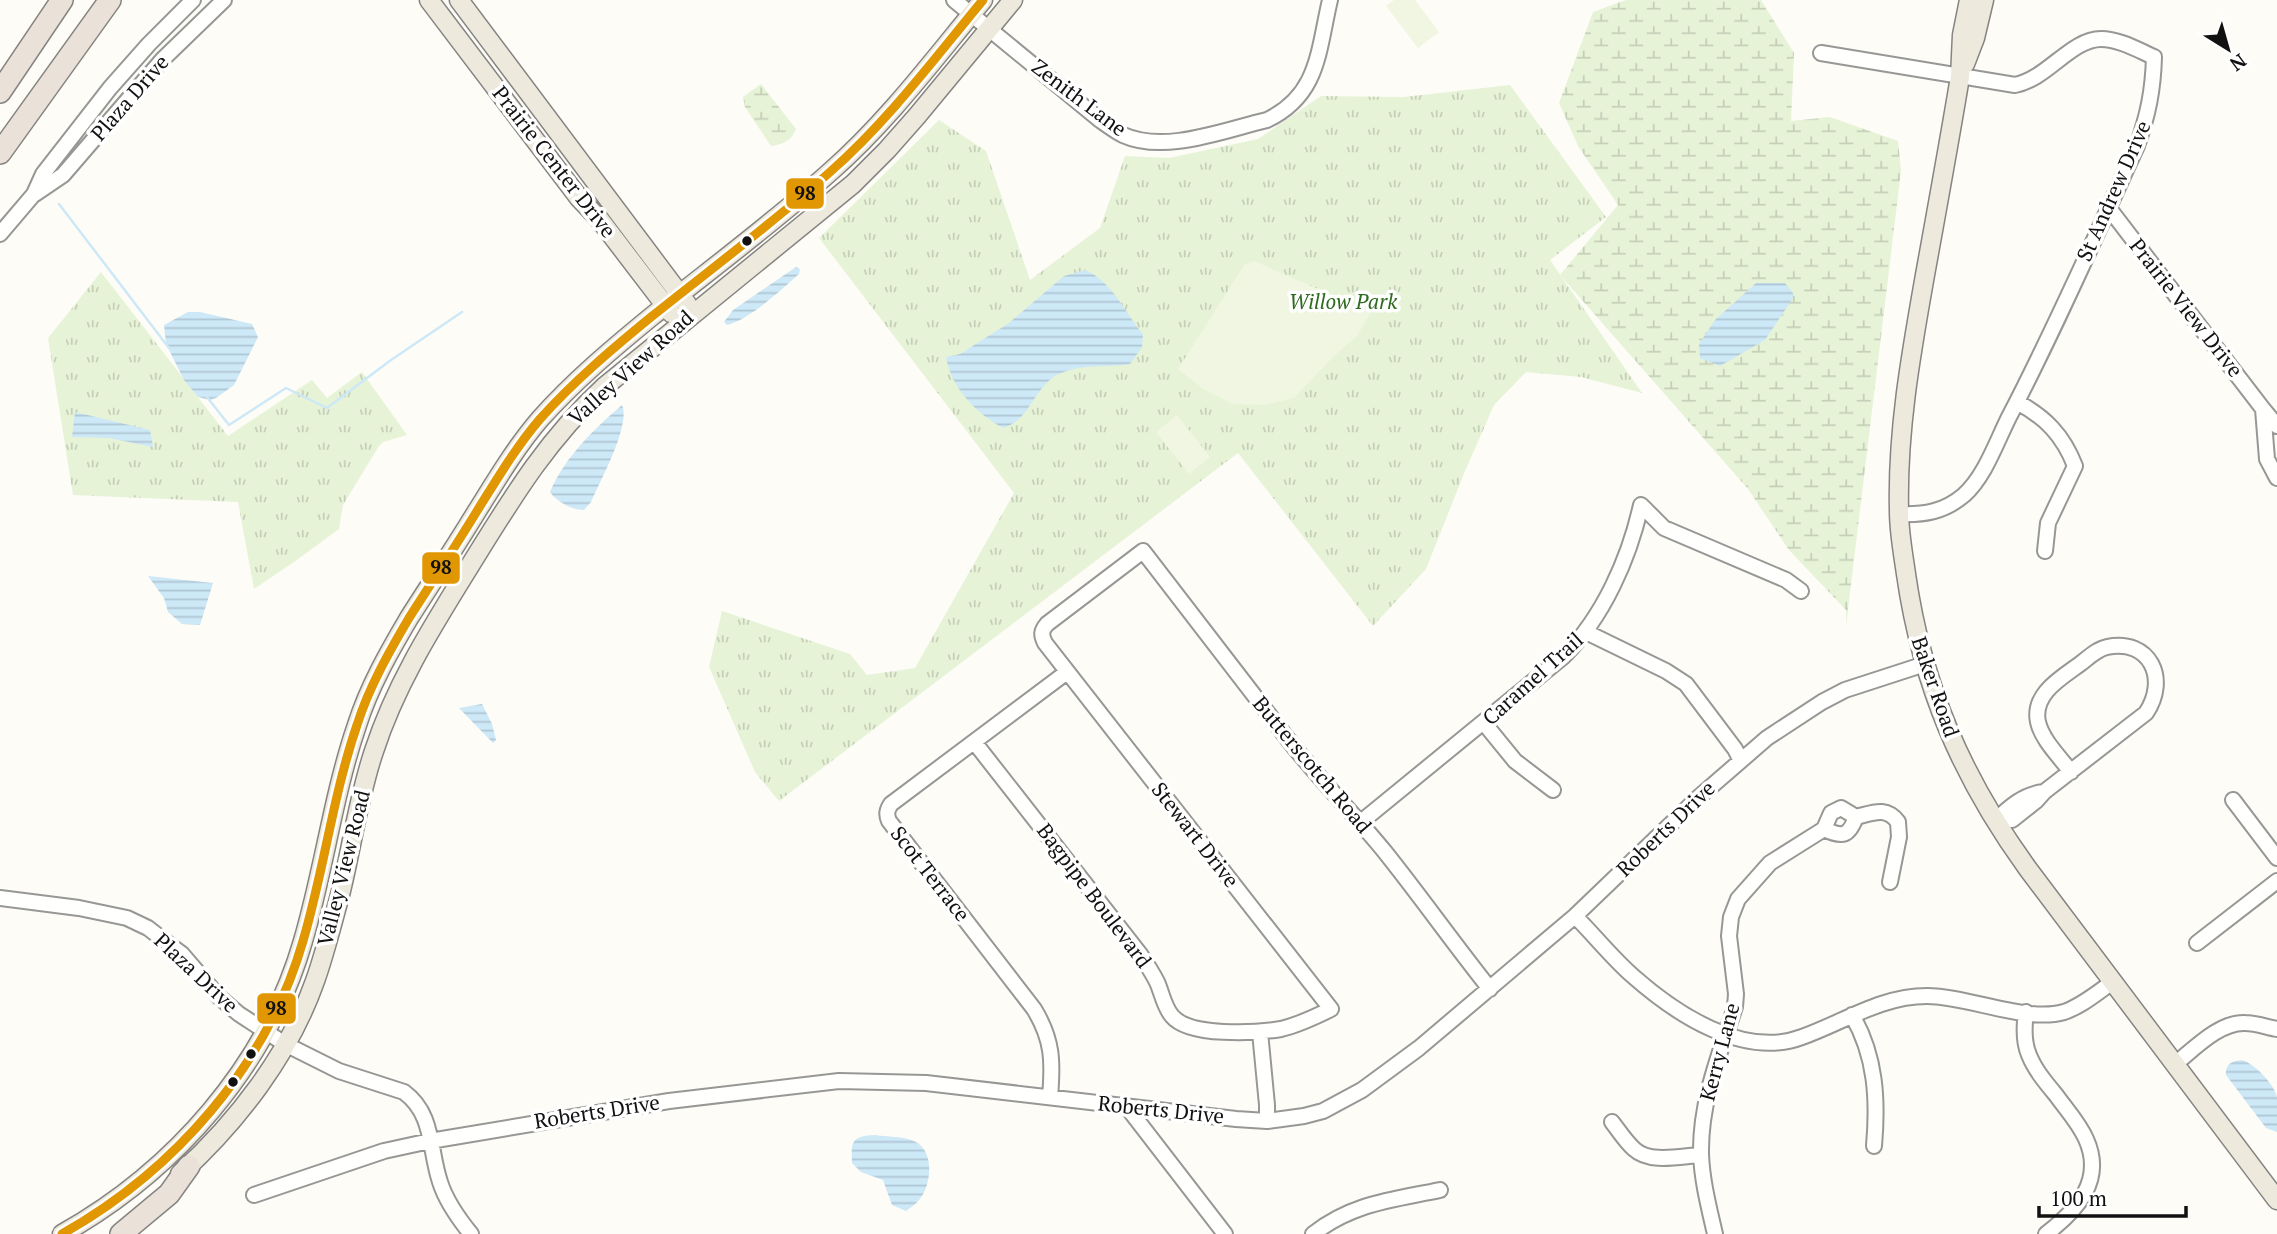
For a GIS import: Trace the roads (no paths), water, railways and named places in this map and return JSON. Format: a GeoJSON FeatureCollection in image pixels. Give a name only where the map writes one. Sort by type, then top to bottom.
{"type":"FeatureCollection","features":[{"type":"Feature","properties":{"kind":"highway"},"geometry":{"type":"LineString","coordinates":[[0,92],[62,0]]}},
{"type":"Feature","properties":{"kind":"highway"},"geometry":{"type":"LineString","coordinates":[[0,153],[110,0]]}},
{"type":"Feature","properties":{"kind":"highway"},"geometry":{"type":"LineString","coordinates":[[121,1234],[169,1194],[189,1166]]}},
{"type":"Feature","properties":{"kind":"main road","name":"Prairie Center Drive"},"geometry":{"type":"LineString","coordinates":[[429,0],[579,198],[673,300]]}},
{"type":"Feature","properties":{"kind":"main road","name":"Prairie Center Drive"},"geometry":{"type":"LineString","coordinates":[[460,0],[687,318]]}},
{"type":"Feature","properties":{"kind":"main road","name":"Valley View Road"},"geometry":{"type":"LineString","coordinates":[[107,1234],[139,1212],[189,1166],[235,1117],[285,1044],[314,983],[340,893],[370,765],[403,677],[506,506],[546,449],[595,395],[853,184],[887,150],[1013,0]]}},
{"type":"Feature","properties":{"kind":"main road","name":"Baker Road"},"geometry":{"type":"LineString","coordinates":[[1969,0],[1962,35],[1960,77],[1901,423],[1899,514],[1915,627],[1925,664],[1956,749],[1995,821],[2028,869],[2277,1200]]}},
{"type":"Feature","properties":{"kind":"main road","name":"Baker Road"},"geometry":{"type":"LineString","coordinates":[[1960,77],[1976,38],[1984,0]]}},
{"type":"Feature","properties":{"kind":"main road","name":"Valley View Road"},"geometry":{"type":"LineString","coordinates":[[62,1234],[115,1200],[167,1157],[221,1098],[266,1032],[302,946],[357,724],[374,681],[388,654],[524,438],[591,368],[801,197],[869,135],[903,98],[977,7]]}},
{"type":"Feature","properties":{"kind":"street","name":"Plaza Drive"},"geometry":{"type":"LineString","coordinates":[[0,234],[34,194],[43,174],[110,88],[193,0]]}},
{"type":"Feature","properties":{"kind":"street","name":"Plaza Drive"},"geometry":{"type":"LineString","coordinates":[[34,194],[63,175],[163,59],[224,0]]}},
{"type":"Feature","properties":{"kind":"street","name":"Zenith Lane"},"geometry":{"type":"LineString","coordinates":[[954,0],[977,7],[990,29],[1100,120],[1121,134],[1146,142],[1166,143],[1267,120],[1293,104],[1310,81],[1330,0]]}},
{"type":"Feature","properties":{"kind":"street","name":"St Andrew Drive"},"geometry":{"type":"LineString","coordinates":[[1821,53],[2002,85],[2027,83],[2087,41],[2099,38],[2154,57],[2153,88],[2147,118],[2137,146],[2017,402],[1977,480],[1965,494],[1940,510],[1927,514],[1899,514]]}},
{"type":"Feature","properties":{"kind":"street","name":"Prairie View Drive"},"geometry":{"type":"LineString","coordinates":[[2109,207],[2277,426]]}},
{"type":"Feature","properties":{"kind":"street"},"geometry":{"type":"LineString","coordinates":[[2017,402],[2038,413],[2047,422],[2075,466],[2049,523],[2045,551]]}},
{"type":"Feature","properties":{"kind":"street"},"geometry":{"type":"LineString","coordinates":[[2263,409],[2267,459],[2277,478]]}},
{"type":"Feature","properties":{"kind":"street","name":"Caramel Trail"},"geometry":{"type":"LineString","coordinates":[[1360,822],[1564,656],[1586,632],[1611,588],[1636,530],[1641,505],[1664,528],[1786,580],[1801,591]]}},
{"type":"Feature","properties":{"kind":"street","name":"Stewart Drive"},"geometry":{"type":"LineString","coordinates":[[1143,551],[1047,624],[1042,636],[1331,1009],[1290,1026],[1260,1032]]}},
{"type":"Feature","properties":{"kind":"street","name":"Butterscotch Road"},"geometry":{"type":"LineString","coordinates":[[1143,551],[1314,773],[1360,822],[1486,984]]}},
{"type":"Feature","properties":{"kind":"street"},"geometry":{"type":"LineString","coordinates":[[1586,632],[1666,671],[1686,684],[1709,712],[1740,759]]}},
{"type":"Feature","properties":{"kind":"street"},"geometry":{"type":"LineString","coordinates":[[1995,821],[2012,820],[2146,713],[2154,701],[2156,674],[2151,662],[2128,647],[2102,648],[2049,687],[2041,698],[2037,719],[2041,730],[2071,772]]}},
{"type":"Feature","properties":{"kind":"street","name":"Roberts Drive"},"geometry":{"type":"LineString","coordinates":[[254,1195],[384,1151],[430,1141],[669,1101],[839,1082],[926,1083],[1266,1121],[1322,1111],[1362,1090],[1408,1057],[1486,984],[1575,916],[1740,759],[1797,718],[1845,690],[1925,664]]}},
{"type":"Feature","properties":{"kind":"street","name":"Scot Terrace"},"geometry":{"type":"LineString","coordinates":[[1050,1097],[1053,1062],[1044,1025],[887,815],[891,804],[1068,672]]}},
{"type":"Feature","properties":{"kind":"street"},"geometry":{"type":"LineString","coordinates":[[1484,723],[1516,761],[1553,790]]}},
{"type":"Feature","properties":{"kind":"street","name":"Bagpipe Boulevard"},"geometry":{"type":"LineString","coordinates":[[975,743],[1140,954],[1158,983],[1171,1015],[1192,1028],[1260,1032]]}},
{"type":"Feature","properties":{"kind":"street"},"geometry":{"type":"LineString","coordinates":[[2233,800],[2277,858]]}},
{"type":"Feature","properties":{"kind":"street","name":"Kerry Lane"},"geometry":{"type":"LineString","coordinates":[[1716,1234],[1704,1182],[1702,1125],[1706,1098],[1735,1007],[1729,936],[1731,918],[1738,899],[1770,863],[1824,829],[1827,818],[1835,809],[1847,810],[1856,817]]}},
{"type":"Feature","properties":{"kind":"street","name":"Kerry Lane"},"geometry":{"type":"LineString","coordinates":[[1856,817],[1883,811],[1898,822],[1899,837],[1889,882]]}},
{"type":"Feature","properties":{"kind":"street","name":"Kerry Lane"},"geometry":{"type":"LineString","coordinates":[[1824,829],[1835,834],[1845,834],[1852,828],[1856,817]]}},
{"type":"Feature","properties":{"kind":"street"},"geometry":{"type":"LineString","coordinates":[[2197,943],[2277,881]]}},
{"type":"Feature","properties":{"kind":"street","name":"Plaza Drive"},"geometry":{"type":"LineString","coordinates":[[0,898],[108,912],[138,923],[182,954],[219,998],[266,1032],[340,1071],[404,1091],[423,1111],[448,1203],[471,1234]]}},
{"type":"Feature","properties":{"kind":"street"},"geometry":{"type":"LineString","coordinates":[[1575,916],[1628,971],[1658,997],[1725,1034],[1758,1042],[1802,1038],[1892,1000],[1930,996],[1949,997],[2026,1013],[2065,1012],[2114,981]]}},
{"type":"Feature","properties":{"kind":"street"},"geometry":{"type":"LineString","coordinates":[[2026,1013],[2025,1038],[2028,1054],[2086,1138],[2092,1166],[2084,1196],[2069,1215],[2046,1234]]}},
{"type":"Feature","properties":{"kind":"street"},"geometry":{"type":"LineString","coordinates":[[1852,1015],[1872,1063],[1877,1101],[1874,1146]]}},
{"type":"Feature","properties":{"kind":"street"},"geometry":{"type":"LineString","coordinates":[[2175,1064],[2229,1025],[2242,1023],[2277,1029]]}},
{"type":"Feature","properties":{"kind":"street"},"geometry":{"type":"LineString","coordinates":[[1260,1032],[1266,1121]]}},
{"type":"Feature","properties":{"kind":"street"},"geometry":{"type":"LineString","coordinates":[[1127,1107],[1225,1234]]}},
{"type":"Feature","properties":{"kind":"street"},"geometry":{"type":"LineString","coordinates":[[1612,1122],[1640,1154],[1657,1158],[1701,1155]]}},
{"type":"Feature","properties":{"kind":"street"},"geometry":{"type":"LineString","coordinates":[[1313,1234],[1353,1209],[1440,1190]]}},
{"type":"Feature","properties":{"kind":"water"},"geometry":{"type":"Polygon","coordinates":[[[796,267],[800,269],[799,274],[764,304],[736,322],[727,325],[724,322],[733,310],[796,267]]]}},
{"type":"Feature","properties":{"kind":"water"},"geometry":{"type":"Polygon","coordinates":[[[1085,270],[1103,282],[1117,298],[1143,334],[1142,347],[1130,364],[1073,369],[1055,376],[1041,389],[1019,419],[1003,428],[983,415],[966,398],[949,369],[946,357],[960,354],[1009,323],[1064,276],[1085,270]]]}},
{"type":"Feature","properties":{"kind":"water"},"geometry":{"type":"Polygon","coordinates":[[[1756,283],[1785,283],[1793,293],[1793,298],[1765,340],[1720,366],[1700,358],[1699,344],[1715,320],[1756,283]]]}},
{"type":"Feature","properties":{"kind":"water"},"geometry":{"type":"Polygon","coordinates":[[[188,312],[200,312],[252,324],[258,337],[234,385],[210,400],[198,397],[184,380],[166,344],[164,325],[188,312]]]}},
{"type":"Feature","properties":{"kind":"water"},"geometry":{"type":"Polygon","coordinates":[[[622,405],[624,414],[619,439],[591,502],[584,510],[561,502],[550,492],[556,479],[590,434],[622,405]]]}},
{"type":"Feature","properties":{"kind":"water"},"geometry":{"type":"Polygon","coordinates":[[[75,412],[150,430],[153,447],[109,438],[72,437],[75,412]]]}},
{"type":"Feature","properties":{"kind":"water"},"geometry":{"type":"Polygon","coordinates":[[[148,576],[213,583],[200,625],[182,624],[168,612],[164,598],[148,576]]]}},
{"type":"Feature","properties":{"kind":"water"},"geometry":{"type":"Polygon","coordinates":[[[482,704],[492,724],[496,740],[493,743],[459,708],[482,704]]]}},
{"type":"Feature","properties":{"kind":"water"},"geometry":{"type":"Polygon","coordinates":[[[2242,1060],[2258,1070],[2275,1092],[2277,1132],[2266,1128],[2226,1075],[2230,1064],[2242,1060]]]}},
{"type":"Feature","properties":{"kind":"water"},"geometry":{"type":"Polygon","coordinates":[[[875,1135],[910,1139],[925,1152],[929,1168],[927,1186],[919,1200],[906,1211],[892,1205],[883,1180],[861,1172],[852,1163],[854,1141],[875,1135]]]}},
{"type":"Feature","properties":{"kind":"waterway"},"geometry":{"type":"LineString","coordinates":[[59,204],[169,348]]}},
{"type":"Feature","properties":{"kind":"waterway"},"geometry":{"type":"LineString","coordinates":[[207,397],[229,425],[286,388],[327,408],[462,312]]}},
{"type":"Feature","properties":{"kind":"park label","name":"Willow Park"},"geometry":{"type":"Point","coordinates":[1343,302]}}]}
